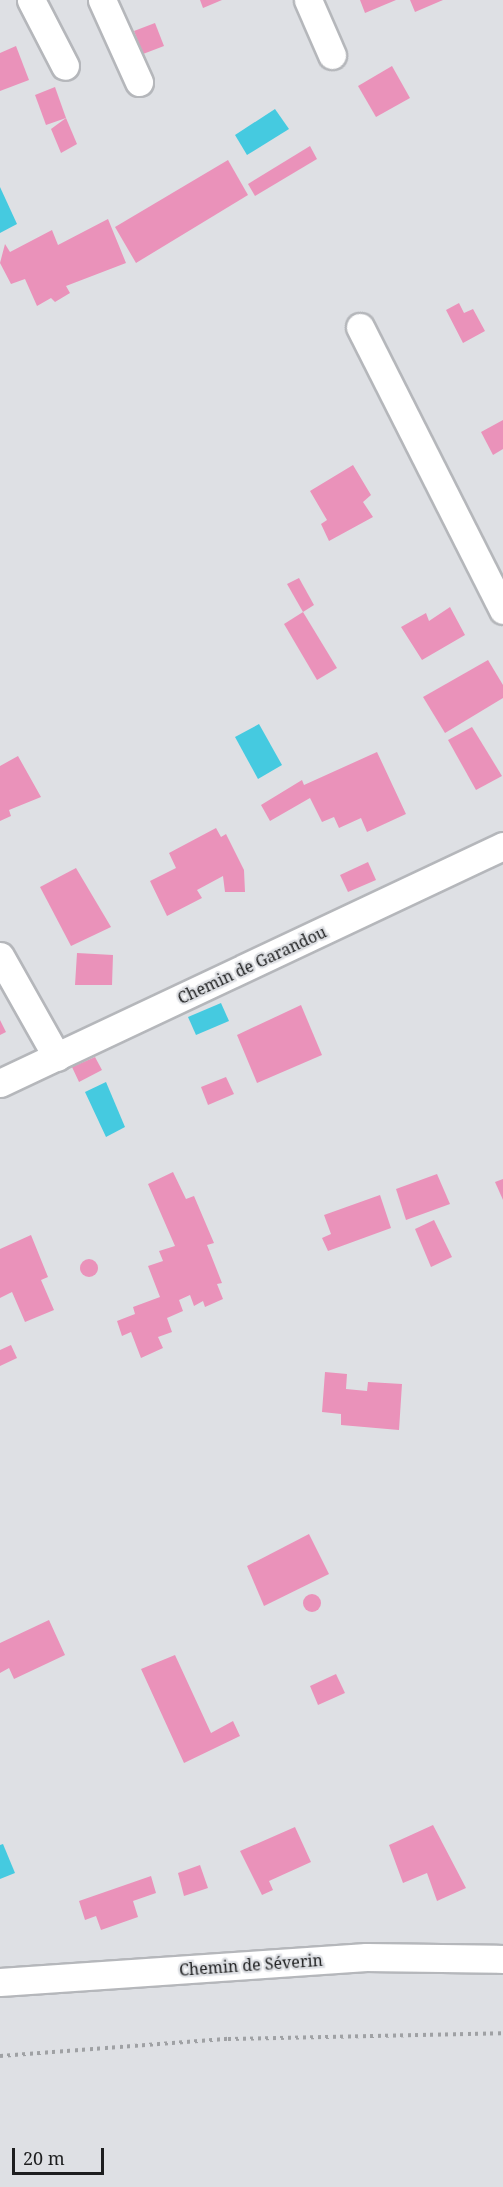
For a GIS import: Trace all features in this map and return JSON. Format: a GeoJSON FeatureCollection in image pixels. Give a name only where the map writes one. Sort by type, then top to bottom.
{"type":"FeatureCollection","features":[{"type":"Feature","properties":{"kind":"street"},"geometry":{"type":"LineString","coordinates":[[31,0],[65,66]]}},
{"type":"Feature","properties":{"kind":"street"},"geometry":{"type":"LineString","coordinates":[[102,0],[139,82]]}},
{"type":"Feature","properties":{"kind":"street"},"geometry":{"type":"LineString","coordinates":[[308,0],[332,55]]}},
{"type":"Feature","properties":{"kind":"street"},"geometry":{"type":"LineString","coordinates":[[360,327],[503,610]]}},
{"type":"Feature","properties":{"kind":"street","name":"Chemin de Garandou"},"geometry":{"type":"LineString","coordinates":[[0,1083],[503,846]]}},
{"type":"Feature","properties":{"kind":"street"},"geometry":{"type":"LineString","coordinates":[[0,956],[57,1057]]}},
{"type":"Feature","properties":{"kind":"street","name":"Chemin de Séverin"},"geometry":{"type":"LineString","coordinates":[[0,1982],[366,1957],[503,1959]]}},
{"type":"Feature","properties":{"kind":"path"},"geometry":{"type":"LineString","coordinates":[[0,2056],[228,2039],[503,2033]]}},
{"type":"Feature","properties":{"kind":"water"},"geometry":{"type":"Polygon","coordinates":[[[275,109],[289,129],[247,155],[235,135],[275,109]]]}},
{"type":"Feature","properties":{"kind":"water"},"geometry":{"type":"Polygon","coordinates":[[[0,187],[17,224],[0,233],[0,187]]]}},
{"type":"Feature","properties":{"kind":"water"},"geometry":{"type":"Polygon","coordinates":[[[259,724],[282,765],[258,779],[235,737],[259,724]]]}},
{"type":"Feature","properties":{"kind":"water"},"geometry":{"type":"Polygon","coordinates":[[[221,1003],[229,1021],[196,1035],[188,1017],[221,1003]]]}},
{"type":"Feature","properties":{"kind":"water"},"geometry":{"type":"Polygon","coordinates":[[[106,1082],[125,1127],[106,1137],[85,1092],[106,1082]]]}},
{"type":"Feature","properties":{"kind":"water"},"geometry":{"type":"Polygon","coordinates":[[[3,1844],[15,1873],[0,1879],[0,1845],[3,1844]]]}},
{"type":"Feature","properties":{"kind":"building"},"geometry":{"type":"Polygon","coordinates":[[[200,0],[222,0],[203,8],[200,0]]]}},
{"type":"Feature","properties":{"kind":"building"},"geometry":{"type":"Polygon","coordinates":[[[360,0],[396,0],[365,13],[360,0]]]}},
{"type":"Feature","properties":{"kind":"building"},"geometry":{"type":"Polygon","coordinates":[[[410,0],[443,0],[415,12],[410,0]]]}},
{"type":"Feature","properties":{"kind":"building"},"geometry":{"type":"Polygon","coordinates":[[[155,23],[164,46],[143,54],[134,31],[155,23]]]}},
{"type":"Feature","properties":{"kind":"building"},"geometry":{"type":"Polygon","coordinates":[[[16,46],[29,80],[0,91],[0,53],[16,46]]]}},
{"type":"Feature","properties":{"kind":"building"},"geometry":{"type":"Polygon","coordinates":[[[392,66],[410,98],[376,117],[358,86],[392,66]]]}},
{"type":"Feature","properties":{"kind":"building"},"geometry":{"type":"Polygon","coordinates":[[[55,87],[66,118],[46,125],[35,95],[55,87]]]}},
{"type":"Feature","properties":{"kind":"building"},"geometry":{"type":"Polygon","coordinates":[[[66,118],[77,144],[61,153],[51,129],[66,118]]]}},
{"type":"Feature","properties":{"kind":"building"},"geometry":{"type":"Polygon","coordinates":[[[310,146],[317,159],[255,196],[248,184],[310,146]]]}},
{"type":"Feature","properties":{"kind":"building"},"geometry":{"type":"Polygon","coordinates":[[[228,160],[248,195],[136,263],[115,227],[228,160]]]}},
{"type":"Feature","properties":{"kind":"building"},"geometry":{"type":"Polygon","coordinates":[[[108,219],[126,263],[66,286],[70,293],[55,302],[51,298],[37,306],[25,279],[11,284],[0,263],[5,244],[10,252],[52,230],[58,245],[108,219]]]}},
{"type":"Feature","properties":{"kind":"building"},"geometry":{"type":"Polygon","coordinates":[[[459,303],[464,313],[473,309],[485,331],[463,343],[446,310],[459,303]]]}},
{"type":"Feature","properties":{"kind":"building"},"geometry":{"type":"Polygon","coordinates":[[[503,420],[503,449],[493,455],[481,432],[503,420]]]}},
{"type":"Feature","properties":{"kind":"building"},"geometry":{"type":"Polygon","coordinates":[[[353,465],[371,495],[363,502],[373,517],[329,541],[321,524],[327,520],[310,491],[353,465]]]}},
{"type":"Feature","properties":{"kind":"building"},"geometry":{"type":"Polygon","coordinates":[[[299,578],[314,605],[303,612],[287,584],[299,578]]]}},
{"type":"Feature","properties":{"kind":"building"},"geometry":{"type":"Polygon","coordinates":[[[450,607],[465,635],[422,660],[401,627],[426,613],[429,621],[450,607]]]}},
{"type":"Feature","properties":{"kind":"building"},"geometry":{"type":"Polygon","coordinates":[[[303,612],[337,668],[317,680],[284,624],[303,612]]]}},
{"type":"Feature","properties":{"kind":"building"},"geometry":{"type":"Polygon","coordinates":[[[488,660],[503,685],[503,698],[445,733],[423,697],[488,660]]]}},
{"type":"Feature","properties":{"kind":"building"},"geometry":{"type":"Polygon","coordinates":[[[472,727],[502,776],[476,790],[448,740],[472,727]]]}},
{"type":"Feature","properties":{"kind":"building"},"geometry":{"type":"Polygon","coordinates":[[[377,752],[406,814],[367,832],[361,818],[339,828],[334,817],[322,822],[310,798],[270,821],[261,805],[302,780],[304,785],[377,752]]]}},
{"type":"Feature","properties":{"kind":"building"},"geometry":{"type":"Polygon","coordinates":[[[18,756],[41,797],[9,810],[11,816],[0,821],[0,766],[18,756]]]}},
{"type":"Feature","properties":{"kind":"building"},"geometry":{"type":"Polygon","coordinates":[[[216,828],[221,837],[226,834],[244,870],[245,892],[225,892],[223,876],[197,890],[202,898],[167,916],[150,881],[176,868],[169,853],[216,828]]]}},
{"type":"Feature","properties":{"kind":"building"},"geometry":{"type":"Polygon","coordinates":[[[368,862],[376,880],[348,892],[340,875],[368,862]]]}},
{"type":"Feature","properties":{"kind":"building"},"geometry":{"type":"Polygon","coordinates":[[[76,868],[111,927],[71,946],[40,887],[76,868]]]}},
{"type":"Feature","properties":{"kind":"building"},"geometry":{"type":"Polygon","coordinates":[[[77,953],[113,955],[112,985],[75,985],[77,953]]]}},
{"type":"Feature","properties":{"kind":"building"},"geometry":{"type":"Polygon","coordinates":[[[301,1005],[322,1055],[257,1083],[237,1035],[301,1005]]]}},
{"type":"Feature","properties":{"kind":"building"},"geometry":{"type":"Polygon","coordinates":[[[0,1020],[6,1032],[0,1035],[0,1020]]]}},
{"type":"Feature","properties":{"kind":"building"},"geometry":{"type":"Polygon","coordinates":[[[95,1057],[102,1070],[79,1082],[72,1067],[95,1057]]]}},
{"type":"Feature","properties":{"kind":"building"},"geometry":{"type":"Polygon","coordinates":[[[226,1077],[234,1094],[208,1105],[201,1087],[226,1077]]]}},
{"type":"Feature","properties":{"kind":"building"},"geometry":{"type":"Polygon","coordinates":[[[173,1172],[186,1199],[194,1196],[214,1243],[207,1245],[222,1283],[217,1284],[223,1299],[205,1307],[203,1301],[194,1306],[190,1295],[179,1300],[183,1311],[167,1318],[172,1332],[158,1337],[163,1348],[141,1358],[131,1332],[122,1336],[117,1321],[135,1314],[133,1307],[160,1297],[148,1266],[163,1261],[159,1251],[175,1246],[148,1184],[173,1172]]]}},
{"type":"Feature","properties":{"kind":"building"},"geometry":{"type":"Polygon","coordinates":[[[437,1174],[450,1204],[406,1220],[396,1189],[437,1174]]]}},
{"type":"Feature","properties":{"kind":"building"},"geometry":{"type":"Polygon","coordinates":[[[503,1179],[503,1200],[495,1182],[503,1179]]]}},
{"type":"Feature","properties":{"kind":"building"},"geometry":{"type":"Polygon","coordinates":[[[380,1195],[391,1228],[328,1251],[322,1238],[331,1234],[324,1215],[380,1195]]]}},
{"type":"Feature","properties":{"kind":"building"},"geometry":{"type":"Polygon","coordinates":[[[434,1220],[452,1257],[431,1267],[415,1229],[434,1220]]]}},
{"type":"Feature","properties":{"kind":"building"},"geometry":{"type":"Polygon","coordinates":[[[31,1235],[48,1277],[41,1280],[54,1310],[25,1322],[12,1292],[0,1298],[0,1249],[31,1235]]]}},
{"type":"Feature","properties":{"kind":"building"},"geometry":{"type":"Polygon","coordinates":[[[85,1259],[93,1259],[98,1264],[96,1275],[85,1277],[80,1272],[80,1264],[85,1259]]]}},
{"type":"Feature","properties":{"kind":"building"},"geometry":{"type":"Polygon","coordinates":[[[11,1345],[17,1358],[0,1366],[0,1350],[11,1345]]]}},
{"type":"Feature","properties":{"kind":"building"},"geometry":{"type":"Polygon","coordinates":[[[325,1372],[347,1374],[346,1389],[367,1391],[368,1382],[402,1384],[399,1430],[341,1425],[341,1414],[322,1412],[325,1372]]]}},
{"type":"Feature","properties":{"kind":"building"},"geometry":{"type":"Polygon","coordinates":[[[309,1534],[329,1574],[264,1606],[247,1566],[309,1534]]]}},
{"type":"Feature","properties":{"kind":"building"},"geometry":{"type":"Polygon","coordinates":[[[308,1594],[316,1594],[321,1599],[319,1610],[308,1612],[303,1607],[303,1599],[308,1594]]]}},
{"type":"Feature","properties":{"kind":"building"},"geometry":{"type":"Polygon","coordinates":[[[49,1620],[65,1655],[14,1679],[9,1668],[0,1673],[0,1643],[49,1620]]]}},
{"type":"Feature","properties":{"kind":"building"},"geometry":{"type":"Polygon","coordinates":[[[175,1655],[211,1733],[233,1721],[240,1736],[184,1763],[141,1669],[175,1655]]]}},
{"type":"Feature","properties":{"kind":"building"},"geometry":{"type":"Polygon","coordinates":[[[336,1674],[345,1693],[318,1705],[310,1686],[336,1674]]]}},
{"type":"Feature","properties":{"kind":"building"},"geometry":{"type":"Polygon","coordinates":[[[433,1825],[466,1888],[437,1901],[427,1873],[403,1883],[389,1845],[433,1825]]]}},
{"type":"Feature","properties":{"kind":"building"},"geometry":{"type":"Polygon","coordinates":[[[295,1827],[311,1862],[269,1881],[273,1890],[262,1895],[240,1851],[295,1827]]]}},
{"type":"Feature","properties":{"kind":"building"},"geometry":{"type":"Polygon","coordinates":[[[200,1865],[208,1888],[184,1896],[178,1873],[200,1865]]]}},
{"type":"Feature","properties":{"kind":"building"},"geometry":{"type":"Polygon","coordinates":[[[151,1876],[156,1893],[133,1901],[138,1917],[101,1930],[96,1916],[85,1920],[79,1901],[151,1876]]]}}]}
